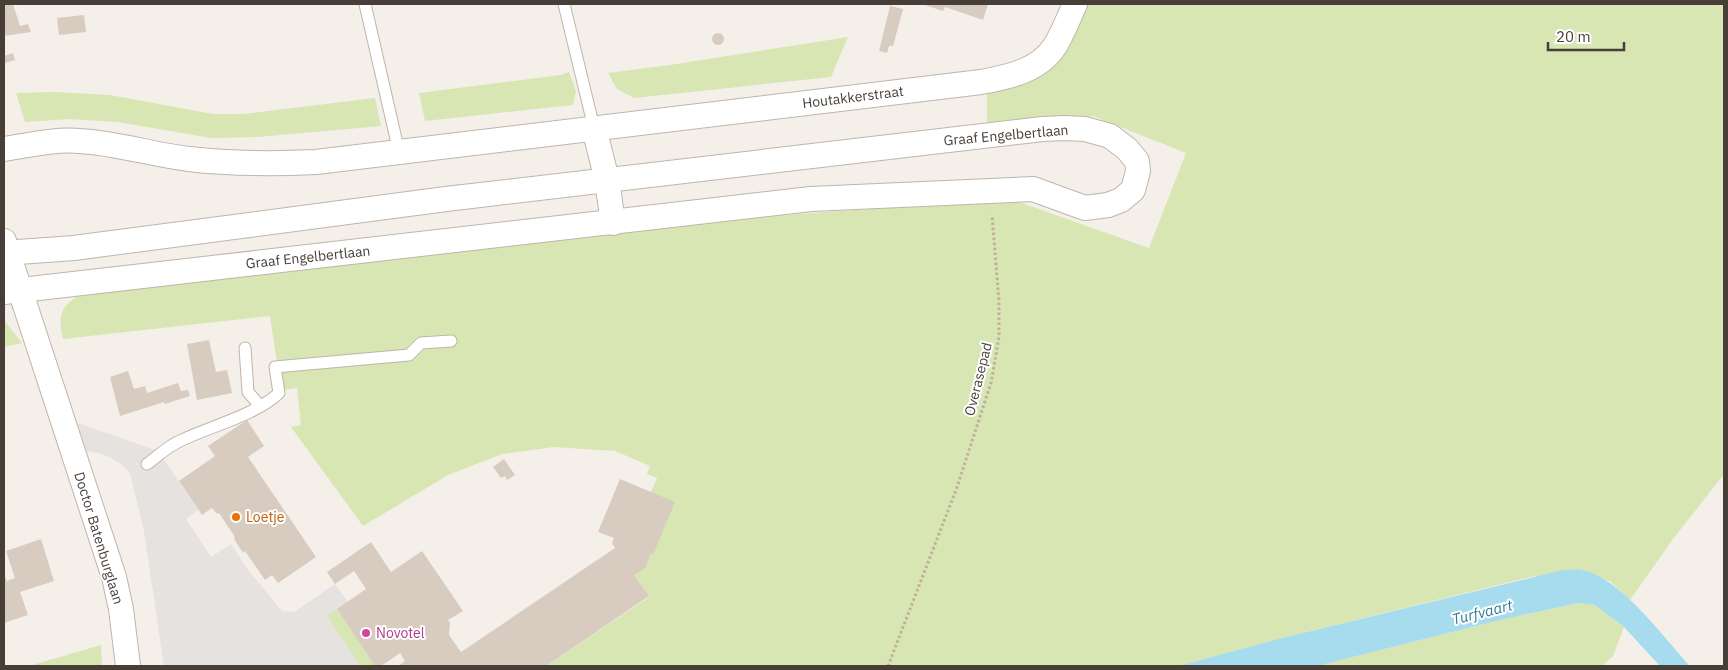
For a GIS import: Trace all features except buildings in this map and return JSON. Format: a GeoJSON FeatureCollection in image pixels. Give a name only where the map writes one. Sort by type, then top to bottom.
{"type":"FeatureCollection","features":[{"type":"Feature","properties":{"kind":"street","name":"Houtakkerstraat"},"geometry":{"type":"LineString","coordinates":[[594,128],[971,84],[1005,78],[1038,64],[1054,47],[1075,4]]}},
{"type":"Feature","properties":{"kind":"street"},"geometry":{"type":"LineString","coordinates":[[4,149],[50,141],[78,140],[188,159],[251,164],[316,162],[594,128],[606,180],[613,223]]}},
{"type":"Feature","properties":{"kind":"street","name":"Graaf Engelbertlaan"},"geometry":{"type":"LineString","coordinates":[[5,249],[74,248],[446,199],[1043,129],[1084,129],[1110,136],[1128,149],[1137,161],[1138,171],[1133,190],[1122,200],[1108,205],[1085,208],[1033,190],[811,199],[11,291]]}},
{"type":"Feature","properties":{"kind":"street","name":"Doctor Batenburglaan"},"geometry":{"type":"LineString","coordinates":[[5,249],[11,291],[76,439],[114,577],[121,609],[128,666]]}},
{"type":"Feature","properties":{"kind":"lane"},"geometry":{"type":"LineString","coordinates":[[365,4],[400,152]]}},
{"type":"Feature","properties":{"kind":"lane"},"geometry":{"type":"LineString","coordinates":[[564,4],[594,128]]}},
{"type":"Feature","properties":{"kind":"lane"},"geometry":{"type":"LineString","coordinates":[[147,464],[180,440],[260,406],[272,399],[279,393],[275,367],[409,355],[421,344],[451,341]]}},
{"type":"Feature","properties":{"kind":"lane"},"geometry":{"type":"LineString","coordinates":[[245,348],[248,392],[260,406]]}},
{"type":"Feature","properties":{"kind":"path","name":"Overasepad"},"geometry":{"type":"LineString","coordinates":[[888,666],[968,455],[991,383],[996,360],[999,337],[999,302],[990,191]]}},
{"type":"Feature","properties":{"kind":"green space"},"geometry":{"type":"Polygon","coordinates":[[[1087,4],[1724,4],[1724,474],[1673,539],[1630,600],[1611,582],[1583,570],[1530,577],[1282,638],[1178,666],[546,666],[649,597],[634,575],[651,553],[653,554],[651,492],[657,478],[647,474],[650,466],[615,451],[554,447],[502,454],[448,475],[363,526],[291,427],[301,425],[297,388],[281,390],[270,316],[63,339],[61,316],[63,311],[70,302],[83,293],[699,222],[984,202],[1002,196],[1149,248],[1186,153],[1093,116],[987,126],[987,92],[1043,74],[1067,51],[1087,4]]]}},
{"type":"Feature","properties":{"kind":"green space"},"geometry":{"type":"Polygon","coordinates":[[[848,37],[831,77],[634,98],[617,89],[608,73],[670,65],[848,37]]]}},
{"type":"Feature","properties":{"kind":"green space"},"geometry":{"type":"Polygon","coordinates":[[[569,72],[576,91],[573,105],[425,121],[419,93],[561,75],[569,72]]]}},
{"type":"Feature","properties":{"kind":"green space"},"geometry":{"type":"Polygon","coordinates":[[[55,92],[110,95],[213,114],[244,114],[375,98],[381,126],[258,137],[211,138],[118,122],[69,119],[25,122],[16,93],[55,92]]]}},
{"type":"Feature","properties":{"kind":"green space"},"geometry":{"type":"Polygon","coordinates":[[[4,320],[22,343],[4,347],[4,320]]]}},
{"type":"Feature","properties":{"kind":"green space"},"geometry":{"type":"Polygon","coordinates":[[[1578,603],[1595,605],[1624,627],[1613,656],[1602,666],[1317,666],[1500,620],[1578,603]]]}},
{"type":"Feature","properties":{"kind":"green space"},"geometry":{"type":"Polygon","coordinates":[[[337,609],[375,666],[360,666],[327,616],[337,609]]]}},
{"type":"Feature","properties":{"kind":"green space"},"geometry":{"type":"Polygon","coordinates":[[[101,645],[102,666],[29,666],[101,645]]]}},
{"type":"Feature","properties":{"kind":"shaded area"},"geometry":{"type":"Polygon","coordinates":[[[78,423],[158,451],[198,510],[186,519],[211,557],[231,544],[249,571],[282,611],[294,612],[335,584],[348,602],[327,616],[360,666],[164,666],[144,531],[130,473],[111,458],[99,453],[86,451],[78,423]]]}},
{"type":"Feature","properties":{"kind":"water","name":"Turfvaart"},"geometry":{"type":"Polygon","coordinates":[[[1563,570],[1582,570],[1596,575],[1611,584],[1640,610],[1690,666],[1660,666],[1624,627],[1595,605],[1578,603],[1500,620],[1317,666],[1178,666],[1282,638],[1563,570]]]}},
{"type":"Feature","properties":{"kind":"place","name":"Loetje"},"geometry":{"type":"Point","coordinates":[236,517]}},
{"type":"Feature","properties":{"kind":"place","name":"Novotel"},"geometry":{"type":"Point","coordinates":[366,633]}}]}
